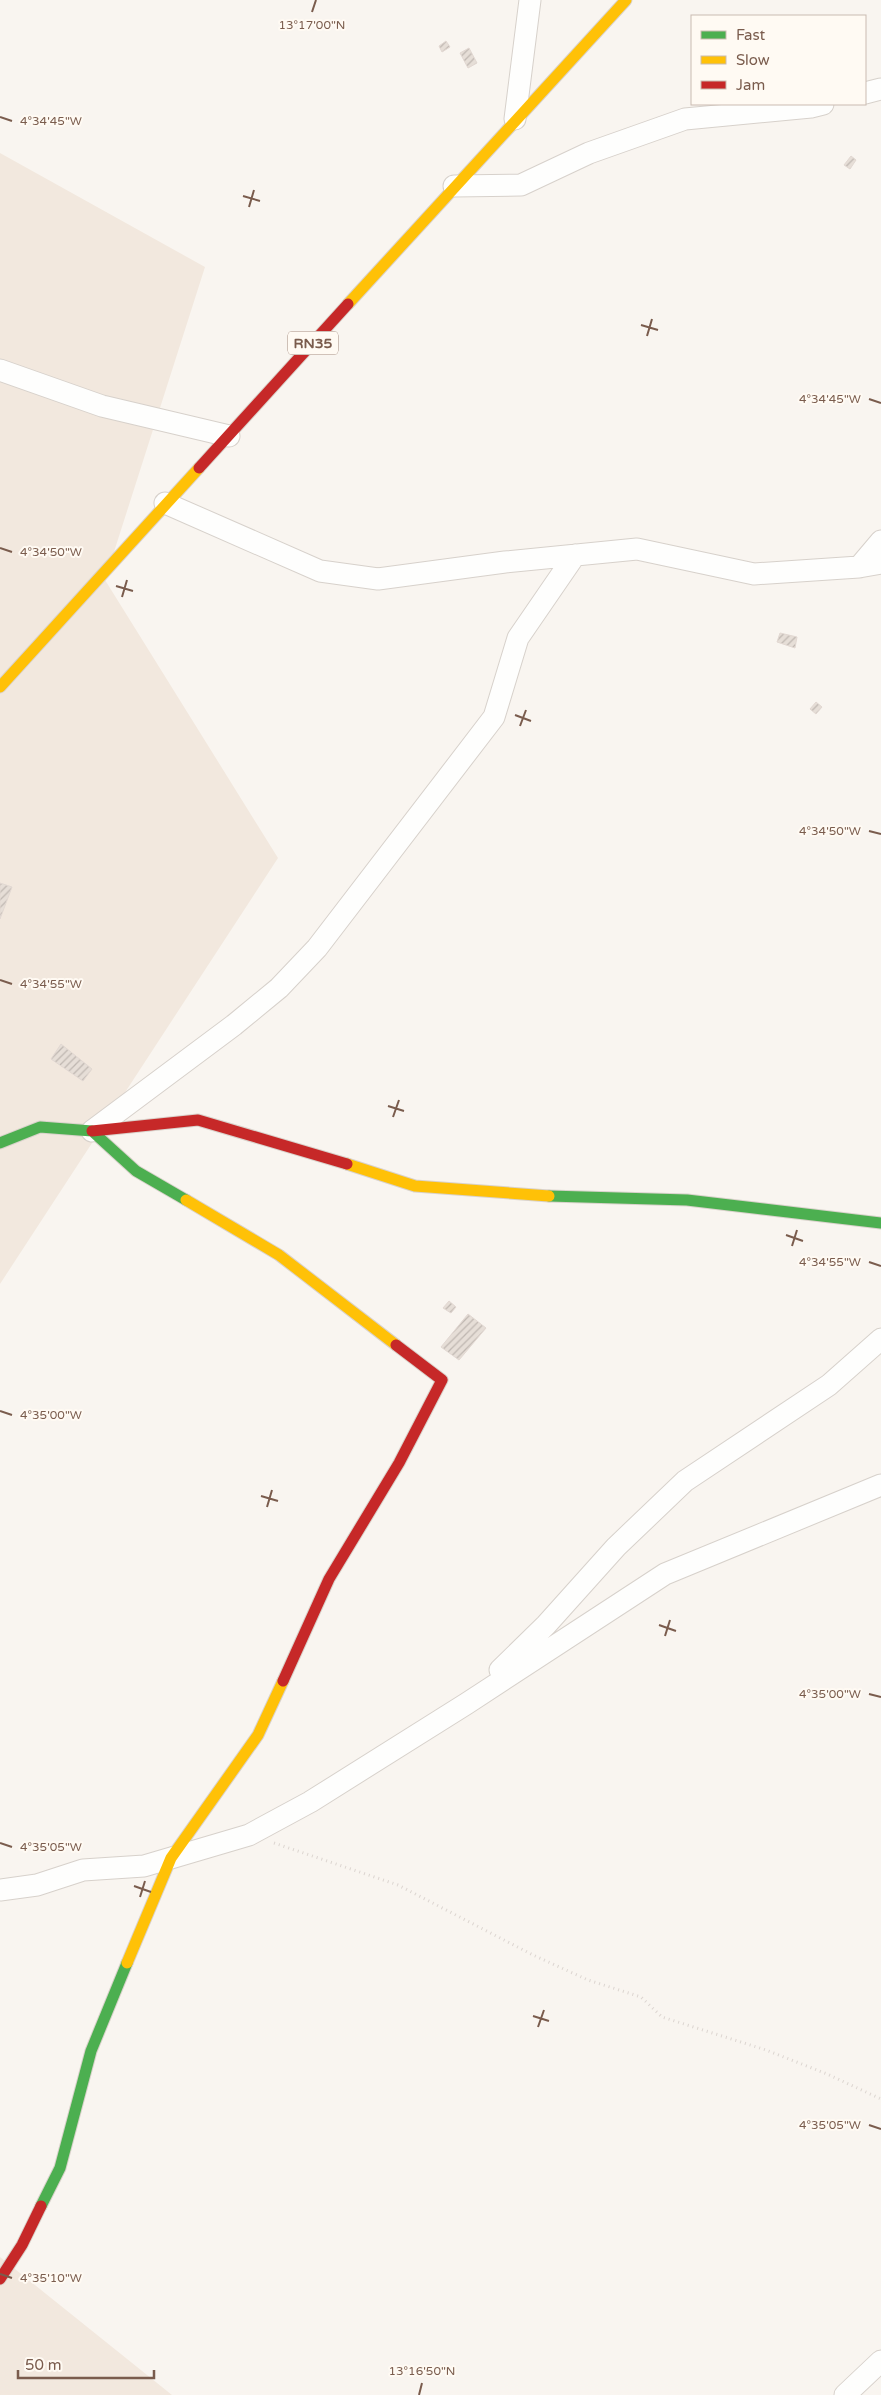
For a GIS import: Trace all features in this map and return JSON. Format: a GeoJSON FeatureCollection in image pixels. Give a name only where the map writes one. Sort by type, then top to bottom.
{"type":"FeatureCollection","features":[{"type":"Feature","properties":{"kind":"street"},"geometry":{"type":"LineString","coordinates":[[515,118],[530,0]]}},
{"type":"Feature","properties":{"kind":"street","name":"RN35"},"geometry":{"type":"LineString","coordinates":[[0,687],[165,503],[230,436],[515,118],[626,0]]}},
{"type":"Feature","properties":{"kind":"street"},"geometry":{"type":"LineString","coordinates":[[866,93],[881,89]]}},
{"type":"Feature","properties":{"kind":"street"},"geometry":{"type":"LineString","coordinates":[[454,186],[521,185],[589,153],[686,119],[819,105]]}},
{"type":"Feature","properties":{"kind":"street"},"geometry":{"type":"LineString","coordinates":[[0,370],[102,406],[230,436]]}},
{"type":"Feature","properties":{"kind":"street"},"geometry":{"type":"LineString","coordinates":[[165,503],[320,571],[378,579],[638,549],[754,574],[859,567],[881,562]]}},
{"type":"Feature","properties":{"kind":"street"},"geometry":{"type":"LineString","coordinates":[[859,567],[881,541]]}},
{"type":"Feature","properties":{"kind":"street"},"geometry":{"type":"LineString","coordinates":[[92,1131],[241,1019],[279,988],[316,948],[494,717],[518,638],[574,555]]}},
{"type":"Feature","properties":{"kind":"street"},"geometry":{"type":"LineString","coordinates":[[0,1143],[40,1127],[92,1131],[198,1120],[327,1157],[415,1186],[572,1198],[687,1200],[881,1223]]}},
{"type":"Feature","properties":{"kind":"street"},"geometry":{"type":"LineString","coordinates":[[0,2279],[22,2245],[60,2168],[90,2051],[171,1858],[258,1735],[329,1579],[400,1464],[442,1380],[279,1255],[136,1171],[92,1131]]}},
{"type":"Feature","properties":{"kind":"street"},"geometry":{"type":"LineString","coordinates":[[466,1704],[546,1624],[616,1548],[685,1481],[828,1385],[881,1339]]}},
{"type":"Feature","properties":{"kind":"street"},"geometry":{"type":"LineString","coordinates":[[0,1890],[38,1885],[83,1870],[144,1866],[249,1835],[310,1802],[466,1704],[665,1574],[881,1485]]}},
{"type":"Feature","properties":{"kind":"street"},"geometry":{"type":"LineString","coordinates":[[845,2395],[881,2361]]}},
{"type":"Feature","properties":{"kind":"path"},"geometry":{"type":"LineString","coordinates":[[249,1835],[398,1885],[534,1955],[588,1980],[641,1997],[662,2017],[766,2050],[827,2074],[881,2099]]}},
{"type":"Feature","properties":{"kind":"shaded area"},"geometry":{"type":"Polygon","coordinates":[[[0,153],[205,267],[105,580],[278,858],[0,1284],[0,153]]]}},
{"type":"Feature","properties":{"kind":"shaded area"},"geometry":{"type":"Polygon","coordinates":[[[0,2257],[172,2395],[0,2395],[0,2257]]]}},
{"type":"Feature","properties":{"kind":"building"},"geometry":{"type":"Polygon","coordinates":[[[446,41],[450,47],[442,52],[439,46],[446,41]]]}},
{"type":"Feature","properties":{"kind":"building"},"geometry":{"type":"Polygon","coordinates":[[[469,48],[477,63],[468,68],[460,53],[469,48]]]}},
{"type":"Feature","properties":{"kind":"building"},"geometry":{"type":"Polygon","coordinates":[[[851,156],[856,160],[850,169],[844,165],[851,156]]]}},
{"type":"Feature","properties":{"kind":"building"},"geometry":{"type":"Polygon","coordinates":[[[780,633],[797,637],[795,648],[777,642],[780,633]]]}},
{"type":"Feature","properties":{"kind":"building"},"geometry":{"type":"Polygon","coordinates":[[[816,702],[822,707],[816,714],[810,709],[816,702]]]}},
{"type":"Feature","properties":{"kind":"building"},"geometry":{"type":"Polygon","coordinates":[[[0,883],[12,887],[0,919],[0,883]]]}},
{"type":"Feature","properties":{"kind":"building"},"geometry":{"type":"Polygon","coordinates":[[[61,1044],[92,1069],[83,1081],[51,1059],[61,1044]]]}},
{"type":"Feature","properties":{"kind":"building"},"geometry":{"type":"Polygon","coordinates":[[[449,1301],[456,1307],[451,1313],[443,1308],[449,1301]]]}},
{"type":"Feature","properties":{"kind":"building"},"geometry":{"type":"Polygon","coordinates":[[[468,1314],[486,1328],[459,1360],[441,1347],[468,1314]]]}},
{"type":"Feature","properties":{"kind":"traffic: fast"},"geometry":{"type":"LineString","coordinates":[[0,1143],[40,1127],[92,1131],[136,1171],[186,1200]]}},
{"type":"Feature","properties":{"kind":"traffic: fast"},"geometry":{"type":"LineString","coordinates":[[549,1196],[687,1200],[881,1223]]}},
{"type":"Feature","properties":{"kind":"traffic: fast"},"geometry":{"type":"LineString","coordinates":[[41,2206],[60,2168],[91,2051],[127,1963]]}},
{"type":"Feature","properties":{"kind":"traffic: slow"},"geometry":{"type":"LineString","coordinates":[[348,304],[626,0]]}},
{"type":"Feature","properties":{"kind":"traffic: slow"},"geometry":{"type":"LineString","coordinates":[[0,687],[199,468]]}},
{"type":"Feature","properties":{"kind":"traffic: slow"},"geometry":{"type":"LineString","coordinates":[[347,1164],[415,1186],[549,1196]]}},
{"type":"Feature","properties":{"kind":"traffic: slow"},"geometry":{"type":"LineString","coordinates":[[186,1200],[279,1255],[396,1345]]}},
{"type":"Feature","properties":{"kind":"traffic: slow"},"geometry":{"type":"LineString","coordinates":[[127,1963],[171,1858],[258,1735],[283,1681]]}},
{"type":"Feature","properties":{"kind":"traffic: jam"},"geometry":{"type":"LineString","coordinates":[[199,468],[348,304]]}},
{"type":"Feature","properties":{"kind":"traffic: jam"},"geometry":{"type":"LineString","coordinates":[[92,1131],[198,1120],[347,1164]]}},
{"type":"Feature","properties":{"kind":"traffic: jam"},"geometry":{"type":"LineString","coordinates":[[283,1681],[329,1579],[399,1463],[442,1380],[396,1345]]}},
{"type":"Feature","properties":{"kind":"traffic: jam"},"geometry":{"type":"LineString","coordinates":[[0,2279],[22,2245],[41,2206]]}}]}
